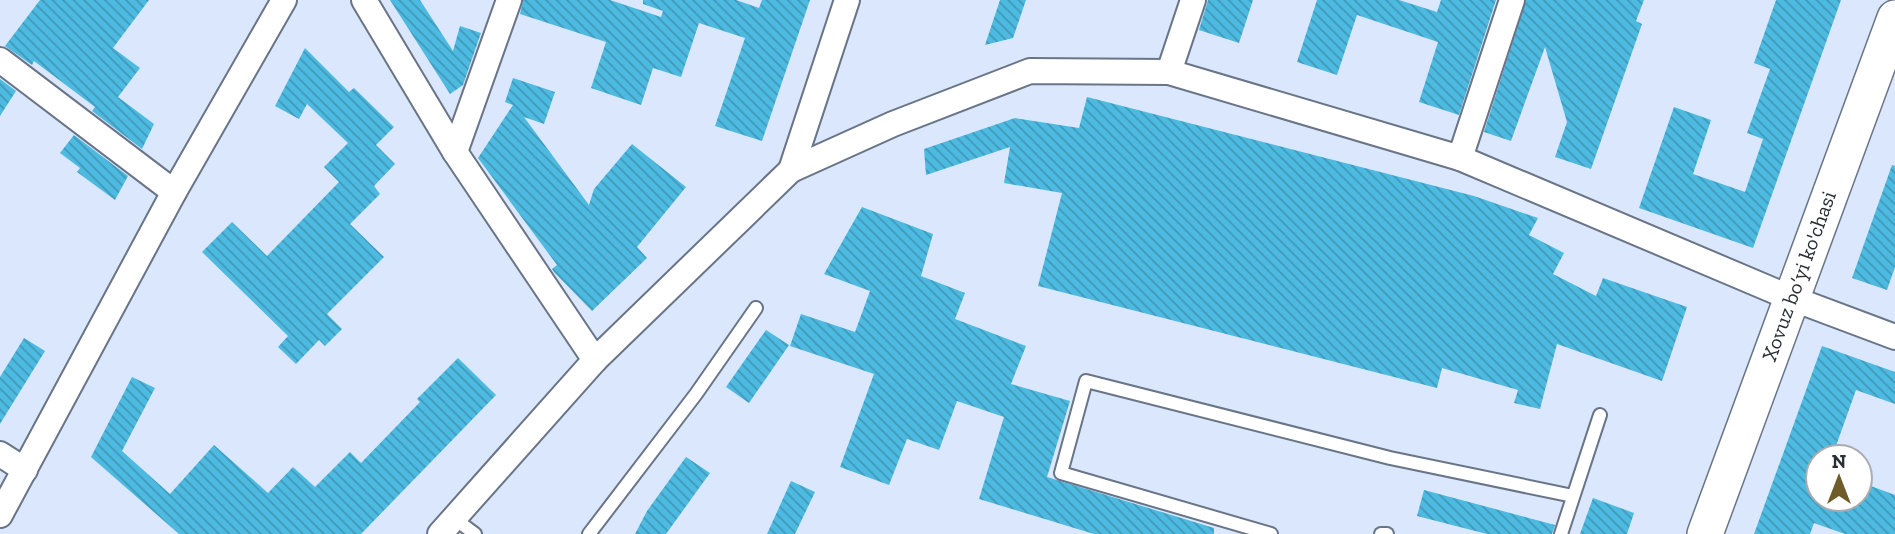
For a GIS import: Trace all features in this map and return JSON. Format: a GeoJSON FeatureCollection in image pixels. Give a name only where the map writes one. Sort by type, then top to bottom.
{"type":"FeatureCollection","features":[{"type":"Feature","properties":{"kind":"main road","name":"Xovuz bo‘yi ko'chasi"},"geometry":{"type":"LineString","coordinates":[[1705,534],[1895,18]]}},
{"type":"Feature","properties":{"kind":"street"},"geometry":{"type":"LineString","coordinates":[[0,516],[174,192],[284,0]]}},
{"type":"Feature","properties":{"kind":"street"},"geometry":{"type":"LineString","coordinates":[[364,0],[455,152],[595,360]]}},
{"type":"Feature","properties":{"kind":"street"},"geometry":{"type":"LineString","coordinates":[[455,152],[509,0]]}},
{"type":"Feature","properties":{"kind":"street"},"geometry":{"type":"LineString","coordinates":[[791,170],[847,0]]}},
{"type":"Feature","properties":{"kind":"street"},"geometry":{"type":"LineString","coordinates":[[1169,72],[1193,0]]}},
{"type":"Feature","properties":{"kind":"street"},"geometry":{"type":"LineString","coordinates":[[1460,158],[1512,0]]}},
{"type":"Feature","properties":{"kind":"street"},"geometry":{"type":"LineString","coordinates":[[0,60],[174,192]]}},
{"type":"Feature","properties":{"kind":"street"},"geometry":{"type":"LineString","coordinates":[[447,526],[595,360],[791,170],[893,124],[1030,71],[1169,72],[1460,158],[1791,298],[1895,337]]}},
{"type":"Feature","properties":{"kind":"street"},"geometry":{"type":"LineString","coordinates":[[0,454],[25,470]]}},
{"type":"Feature","properties":{"kind":"lane"},"geometry":{"type":"LineString","coordinates":[[589,534],[696,394],[756,308]]}},
{"type":"Feature","properties":{"kind":"lane"},"geometry":{"type":"LineString","coordinates":[[1271,534],[1060,472],[1086,382],[1390,458],[1573,496]]}},
{"type":"Feature","properties":{"kind":"lane"},"geometry":{"type":"LineString","coordinates":[[1560,534],[1600,415]]}},
{"type":"Feature","properties":{"kind":"lane"},"geometry":{"type":"LineString","coordinates":[[447,526],[475,534]]}},
{"type":"Feature","properties":{"kind":"lane"},"geometry":{"type":"LineString","coordinates":[[1381,534],[1387,534]]}},
{"type":"Feature","properties":{"kind":"building"},"geometry":{"type":"Polygon","coordinates":[[[40,0],[149,0],[113,48],[140,68],[118,97],[154,124],[142,149],[92,111],[95,107],[34,61],[32,65],[5,46],[40,0]]]}},
{"type":"Feature","properties":{"kind":"building"},"geometry":{"type":"Polygon","coordinates":[[[390,0],[420,0],[453,51],[460,26],[481,33],[463,85],[450,94],[390,0]]]}},
{"type":"Feature","properties":{"kind":"building"},"geometry":{"type":"Polygon","coordinates":[[[523,0],[610,0],[661,17],[663,11],[643,4],[643,0],[736,0],[759,8],[762,0],[810,0],[762,141],[715,126],[745,38],[699,23],[681,77],[653,68],[641,105],[591,88],[606,42],[520,14],[523,0]]]}},
{"type":"Feature","properties":{"kind":"building"},"geometry":{"type":"Polygon","coordinates":[[[1000,0],[1026,0],[1013,38],[985,45],[1000,0]]]}},
{"type":"Feature","properties":{"kind":"building"},"geometry":{"type":"Polygon","coordinates":[[[1208,0],[1253,0],[1239,43],[1199,30],[1208,0]]]}},
{"type":"Feature","properties":{"kind":"building"},"geometry":{"type":"Polygon","coordinates":[[[1317,0],[1399,0],[1437,12],[1441,0],[1496,0],[1459,115],[1419,102],[1438,42],[1357,15],[1337,75],[1297,62],[1317,0]]]}},
{"type":"Feature","properties":{"kind":"building"},"geometry":{"type":"Polygon","coordinates":[[[1526,0],[1644,0],[1636,21],[1642,24],[1591,169],[1555,157],[1567,122],[1545,47],[1511,141],[1484,132],[1526,0]]]}},
{"type":"Feature","properties":{"kind":"building"},"geometry":{"type":"Polygon","coordinates":[[[1776,0],[1841,0],[1753,248],[1639,208],[1674,107],[1711,120],[1693,174],[1745,192],[1763,139],[1747,133],[1770,69],[1754,63],[1776,0]]]}},
{"type":"Feature","properties":{"kind":"building"},"geometry":{"type":"Polygon","coordinates":[[[305,48],[349,92],[354,88],[394,127],[376,145],[395,164],[374,186],[380,194],[350,224],[384,257],[327,314],[342,329],[325,346],[319,340],[296,364],[278,347],[288,336],[202,252],[232,222],[267,256],[339,182],[324,167],[348,143],[307,104],[299,119],[275,106],[305,48]]]}},
{"type":"Feature","properties":{"kind":"building"},"geometry":{"type":"Polygon","coordinates":[[[513,78],[555,92],[544,124],[524,117],[589,205],[594,189],[632,144],[686,187],[637,247],[647,258],[592,311],[554,272],[552,269],[557,265],[478,158],[513,105],[505,102],[513,78]]]}},
{"type":"Feature","properties":{"kind":"building"},"geometry":{"type":"Polygon","coordinates":[[[0,79],[16,91],[0,116],[0,79]]]}},
{"type":"Feature","properties":{"kind":"building"},"geometry":{"type":"Polygon","coordinates":[[[1087,97],[1474,196],[1538,218],[1529,235],[1564,253],[1553,274],[1596,296],[1603,278],[1687,307],[1662,381],[1557,344],[1540,409],[1514,403],[1518,390],[1442,368],[1437,388],[1038,286],[1062,193],[1004,183],[1010,147],[926,175],[924,149],[1015,118],[1079,128],[1087,97]]]}},
{"type":"Feature","properties":{"kind":"building"},"geometry":{"type":"Polygon","coordinates":[[[74,135],[128,176],[115,200],[77,172],[80,168],[60,153],[74,135]]]}},
{"type":"Feature","properties":{"kind":"building"},"geometry":{"type":"Polygon","coordinates":[[[1892,165],[1895,166],[1895,267],[1887,290],[1852,278],[1892,165]]]}},
{"type":"Feature","properties":{"kind":"building"},"geometry":{"type":"Polygon","coordinates":[[[862,207],[933,234],[921,276],[965,293],[955,319],[1026,346],[1011,384],[1070,401],[1047,477],[1214,528],[1214,534],[1094,534],[979,499],[1004,417],[957,401],[939,450],[907,439],[889,485],[840,467],[874,374],[790,346],[801,314],[855,332],[870,291],[824,274],[862,207]]]}},
{"type":"Feature","properties":{"kind":"building"},"geometry":{"type":"Polygon","coordinates":[[[766,330],[789,345],[749,403],[726,387],[766,330]]]}},
{"type":"Feature","properties":{"kind":"building"},"geometry":{"type":"Polygon","coordinates":[[[24,338],[45,351],[0,424],[0,377],[24,338]]]}},
{"type":"Feature","properties":{"kind":"building"},"geometry":{"type":"Polygon","coordinates":[[[1822,346],[1895,372],[1895,404],[1856,390],[1837,443],[1804,443],[1804,513],[1874,513],[1874,487],[1895,495],[1895,534],[1845,534],[1814,523],[1810,534],[1754,534],[1822,346]]]}},
{"type":"Feature","properties":{"kind":"building"},"geometry":{"type":"Polygon","coordinates":[[[458,358],[496,395],[361,534],[179,534],[91,457],[132,377],[155,388],[122,451],[170,494],[214,445],[268,493],[293,467],[315,487],[350,452],[361,463],[420,402],[417,399],[458,358]]]}},
{"type":"Feature","properties":{"kind":"building"},"geometry":{"type":"Polygon","coordinates":[[[686,457],[710,473],[666,534],[635,534],[647,511],[686,457]]]}},
{"type":"Feature","properties":{"kind":"building"},"geometry":{"type":"Polygon","coordinates":[[[791,481],[815,492],[795,534],[767,534],[791,481]]]}},
{"type":"Feature","properties":{"kind":"building"},"geometry":{"type":"Polygon","coordinates":[[[1424,490],[1555,525],[1552,534],[1487,534],[1417,516],[1424,490]]]}},
{"type":"Feature","properties":{"kind":"building"},"geometry":{"type":"Polygon","coordinates":[[[1593,498],[1634,513],[1627,534],[1580,534],[1593,498]]]}}]}
